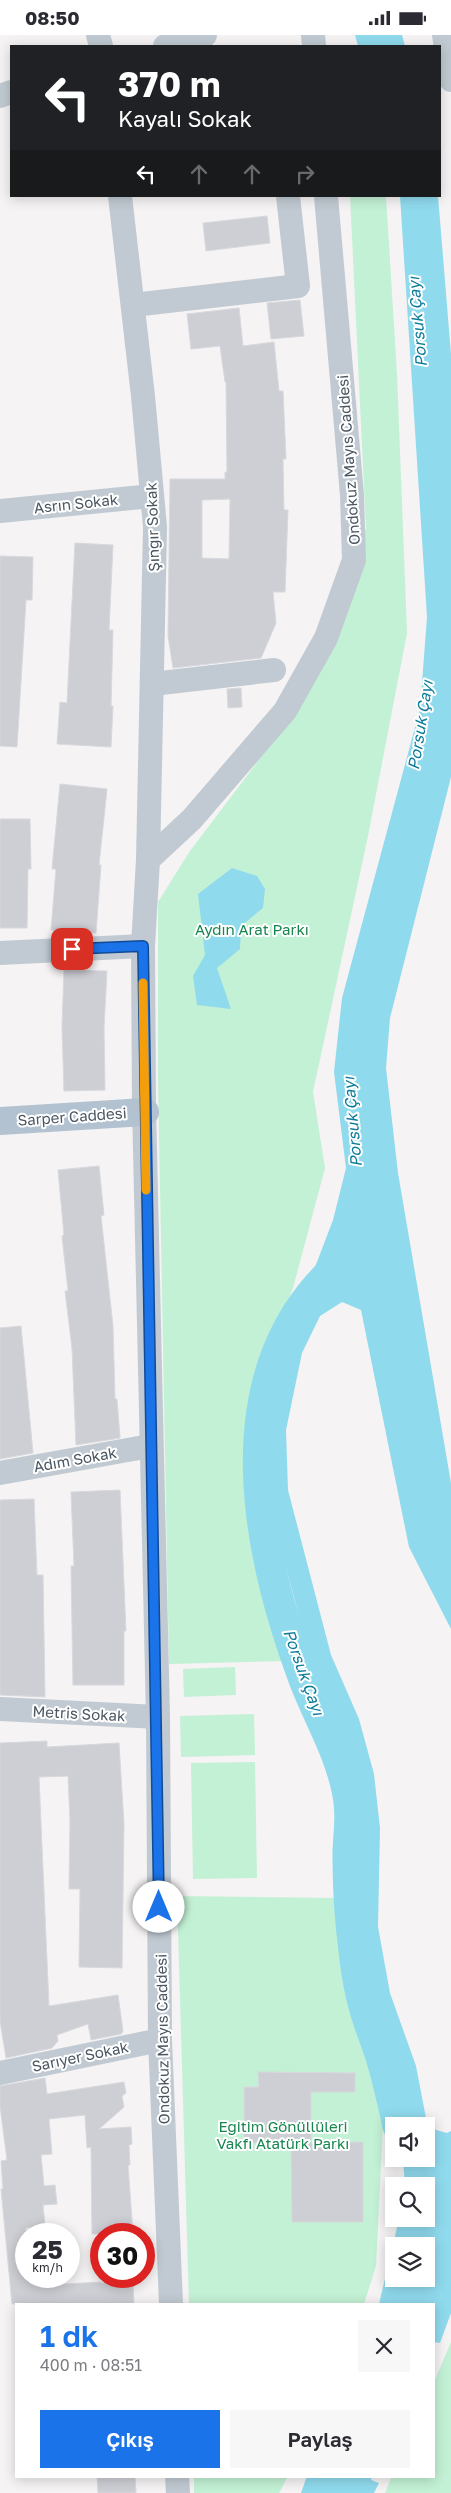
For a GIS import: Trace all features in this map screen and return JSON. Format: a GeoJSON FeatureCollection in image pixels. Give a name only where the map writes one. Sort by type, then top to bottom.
{"type":"FeatureCollection","features":[{"type":"Feature","properties":{"kind":"main road","name":"Sarper Caddesi"},"geometry":{"type":"LineString","coordinates":[[0,1106],[144,1104]]}},
{"type":"Feature","properties":{"kind":"main road","name":"Sarper Caddesi"},"geometry":{"type":"LineString","coordinates":[[0,1121],[144,1104]]}},
{"type":"Feature","properties":{"kind":"street"},"geometry":{"type":"LineString","coordinates":[[169,45],[205,35]]}},
{"type":"Feature","properties":{"kind":"street"},"geometry":{"type":"LineString","coordinates":[[444,35],[451,80]]}},
{"type":"Feature","properties":{"kind":"street","name":"Şıngır Sokak"},"geometry":{"type":"LineString","coordinates":[[120,197],[155,527],[148,860]]}},
{"type":"Feature","properties":{"kind":"street"},"geometry":{"type":"LineString","coordinates":[[133,305],[298,286],[288,197]]}},
{"type":"Feature","properties":{"kind":"street","name":"Ondokuz Mayıs Caddesi"},"geometry":{"type":"LineString","coordinates":[[171,2303],[160,2040],[158,1717],[150,1445],[144,1104],[143,946],[148,860],[192,819],[285,711],[326,638],[354,560],[352,495],[326,197]]}},
{"type":"Feature","properties":{"kind":"street","name":"Asrın Sokak"},"geometry":{"type":"LineString","coordinates":[[0,511],[152,496]]}},
{"type":"Feature","properties":{"kind":"street"},"geometry":{"type":"LineString","coordinates":[[152,684],[274,670]]}},
{"type":"Feature","properties":{"kind":"street"},"geometry":{"type":"LineString","coordinates":[[0,953],[143,946]]}},
{"type":"Feature","properties":{"kind":"street","name":"Adım Sokak"},"geometry":{"type":"LineString","coordinates":[[0,1473],[150,1445]]}},
{"type":"Feature","properties":{"kind":"street","name":"Metris Sokak"},"geometry":{"type":"LineString","coordinates":[[0,1709],[158,1717]]}},
{"type":"Feature","properties":{"kind":"street","name":"Sarıyer Sokak"},"geometry":{"type":"LineString","coordinates":[[0,2073],[160,2040]]}},
{"type":"Feature","properties":{"kind":"street"},"geometry":{"type":"LineString","coordinates":[[178,2478],[178,2493]]}},
{"type":"Feature","properties":{"kind":"green space","name":"Aydın Arat Parkı"},"geometry":{"type":"Polygon","coordinates":[[[350,197],[386,197],[397,374],[407,633],[368,836],[313,1092],[325,1168],[293,1288],[252,1399],[255,1524],[287,1661],[169,1664],[158,1080],[158,902],[190,851],[295,712],[366,528],[350,197]]]}},
{"type":"Feature","properties":{"kind":"green space"},"geometry":{"type":"Polygon","coordinates":[[[235,1667],[236,1695],[184,1697],[183,1669],[235,1667]]]}},
{"type":"Feature","properties":{"kind":"green space"},"geometry":{"type":"Polygon","coordinates":[[[254,1714],[255,1755],[181,1757],[180,1716],[254,1714]]]}},
{"type":"Feature","properties":{"kind":"green space"},"geometry":{"type":"Polygon","coordinates":[[[255,1762],[257,1878],[193,1879],[191,1763],[255,1762]]]}},
{"type":"Feature","properties":{"kind":"green space","name":"Eğitim Gönüllüleri Vakfı Atatürk Parkı"},"geometry":{"type":"Polygon","coordinates":[[[177,1896],[337,1898],[352,1997],[383,2124],[376,2266],[364,2303],[189,2303],[177,1896]]]}},
{"type":"Feature","properties":{"kind":"green space"},"geometry":{"type":"Polygon","coordinates":[[[451,2342],[451,2493],[385,2493],[391,2478],[435,2478],[435,2380],[451,2342]]]}},
{"type":"Feature","properties":{"kind":"green space"},"geometry":{"type":"Polygon","coordinates":[[[194,2478],[287,2478],[279,2493],[194,2493],[194,2478]]]}},
{"type":"Feature","properties":{"kind":"water"},"geometry":{"type":"Polygon","coordinates":[[[355,35],[402,35],[405,45],[358,45],[355,35]]]}},
{"type":"Feature","properties":{"kind":"water"},"geometry":{"type":"Polygon","coordinates":[[[400,197],[438,197],[451,354],[451,777],[390,1018],[386,1068],[398,1173],[451,1483],[451,1629],[409,1547],[361,1310],[342,1302],[320,1316],[302,1353],[286,1430],[288,1490],[331,1655],[359,1719],[374,1774],[380,1828],[378,1927],[390,1993],[416,2066],[426,2117],[399,2117],[387,2052],[366,1999],[356,1935],[358,1801],[347,1745],[311,1663],[270,1505],[266,1450],[272,1380],[333,1220],[346,1168],[334,1072],[342,998],[420,709],[427,617],[400,197]]]}},
{"type":"Feature","properties":{"kind":"water"},"geometry":{"type":"Polygon","coordinates":[[[232,868],[257,876],[265,889],[263,908],[241,926],[240,949],[217,968],[231,1009],[197,1005],[193,976],[205,955],[198,894],[232,868]]]}},
{"type":"Feature","properties":{"kind":"water"},"geometry":{"type":"Polygon","coordinates":[[[435,2129],[447,2133],[451,2131],[451,2313],[440,2343],[435,2342],[435,2303],[379,2303],[385,2278],[385,2287],[435,2287],[435,2237],[395,2237],[397,2227],[435,2227],[435,2177],[404,2177],[404,2167],[435,2167],[435,2129]]]}},
{"type":"Feature","properties":{"kind":"water"},"geometry":{"type":"Polygon","coordinates":[[[306,2478],[372,2478],[371,2480],[379,2483],[374,2493],[301,2493],[306,2478]]]}},
{"type":"Feature","properties":{"kind":"building"},"geometry":{"type":"Polygon","coordinates":[[[267,216],[270,243],[206,251],[203,223],[267,216]]]}},
{"type":"Feature","properties":{"kind":"building"},"geometry":{"type":"Polygon","coordinates":[[[300,300],[304,336],[271,339],[267,303],[300,300]]]}},
{"type":"Feature","properties":{"kind":"building"},"geometry":{"type":"Polygon","coordinates":[[[239,308],[243,346],[274,342],[279,391],[283,391],[286,459],[283,459],[284,510],[288,510],[285,592],[273,592],[276,623],[261,658],[173,668],[168,636],[170,479],[225,479],[225,472],[227,472],[226,382],[220,346],[191,349],[187,314],[239,308]],[[230,499],[202,500],[202,558],[229,559],[230,499]]]}},
{"type":"Feature","properties":{"kind":"building"},"geometry":{"type":"Polygon","coordinates":[[[75,543],[113,545],[109,630],[113,630],[111,747],[57,744],[60,702],[67,703],[75,543]]]}},
{"type":"Feature","properties":{"kind":"building"},"geometry":{"type":"Polygon","coordinates":[[[0,556],[33,557],[32,600],[26,600],[17,747],[0,746],[0,556]]]}},
{"type":"Feature","properties":{"kind":"building"},"geometry":{"type":"Polygon","coordinates":[[[241,688],[242,707],[228,708],[227,689],[241,688]]]}},
{"type":"Feature","properties":{"kind":"building"},"geometry":{"type":"Polygon","coordinates":[[[60,784],[107,789],[99,865],[101,865],[96,933],[51,930],[56,869],[52,869],[60,784]]]}},
{"type":"Feature","properties":{"kind":"building"},"geometry":{"type":"Polygon","coordinates":[[[0,819],[30,819],[31,869],[28,869],[27,928],[0,928],[0,819]]]}},
{"type":"Feature","properties":{"kind":"building"},"geometry":{"type":"Polygon","coordinates":[[[64,970],[107,971],[104,1028],[105,1090],[64,1091],[62,1026],[64,970]]]}},
{"type":"Feature","properties":{"kind":"building"},"geometry":{"type":"Polygon","coordinates":[[[99,1166],[104,1215],[101,1216],[113,1326],[115,1399],[117,1399],[120,1438],[76,1445],[72,1348],[65,1291],[68,1291],[58,1170],[99,1166]]]}},
{"type":"Feature","properties":{"kind":"building"},"geometry":{"type":"Polygon","coordinates":[[[21,1326],[33,1453],[0,1459],[0,1328],[21,1326]]]}},
{"type":"Feature","properties":{"kind":"building"},"geometry":{"type":"Polygon","coordinates":[[[120,1490],[126,1631],[124,1631],[124,1685],[73,1685],[71,1566],[74,1566],[71,1492],[120,1490]]]}},
{"type":"Feature","properties":{"kind":"building"},"geometry":{"type":"Polygon","coordinates":[[[34,1499],[37,1575],[43,1575],[45,1697],[0,1695],[0,1500],[34,1499]]]}},
{"type":"Feature","properties":{"kind":"building"},"geometry":{"type":"Polygon","coordinates":[[[47,1741],[47,1747],[119,1743],[124,1824],[122,1968],[79,1967],[80,1889],[69,1889],[70,1821],[68,1776],[39,1777],[49,2006],[118,1995],[123,2031],[121,2034],[91,2040],[88,2024],[57,2035],[58,2041],[52,2048],[6,2058],[0,2021],[0,1743],[47,1741]]]}},
{"type":"Feature","properties":{"kind":"building"},"geometry":{"type":"Polygon","coordinates":[[[258,2072],[355,2073],[355,2092],[311,2092],[311,2143],[363,2142],[363,2222],[292,2222],[291,2143],[244,2143],[244,2087],[259,2087],[258,2072]]]}},
{"type":"Feature","properties":{"kind":"building"},"geometry":{"type":"Polygon","coordinates":[[[45,2078],[47,2094],[124,2082],[126,2093],[122,2096],[124,2107],[99,2129],[131,2127],[132,2144],[129,2145],[130,2165],[128,2165],[132,2223],[92,2223],[91,2147],[87,2148],[85,2115],[49,2119],[52,2154],[41,2155],[44,2186],[55,2185],[57,2204],[43,2205],[45,2223],[15,2223],[15,2288],[80,2288],[80,2283],[90,2283],[90,2288],[133,2288],[134,2303],[12,2304],[1,2189],[3,2189],[1,2161],[7,2160],[0,2106],[0,2086],[45,2078]]]}},
{"type":"Feature","properties":{"kind":"building"},"geometry":{"type":"Polygon","coordinates":[[[97,2478],[135,2478],[136,2493],[98,2493],[97,2478]]]}},
{"type":"Feature","properties":{"kind":"waterway","name":"Porsuk Çayı"},"geometry":{"type":"LineString","coordinates":[[326,1277],[293,1320],[272,1368],[261,1420],[258,1473],[263,1527],[274,1581],[288,1633],[305,1682],[339,1762],[349,1798],[349,1896],[357,1973],[366,2012],[386,2074],[396,2117]]}},
{"type":"Feature","properties":{"kind":"slow traffic"},"geometry":{"type":"LineString","coordinates":[[143,983],[146,1190]]}},
{"type":"Feature","properties":{"kind":"route"},"geometry":{"type":"LineString","coordinates":[[72,949],[143,946],[150,1445],[158,1717],[159,1907]]}}]}
